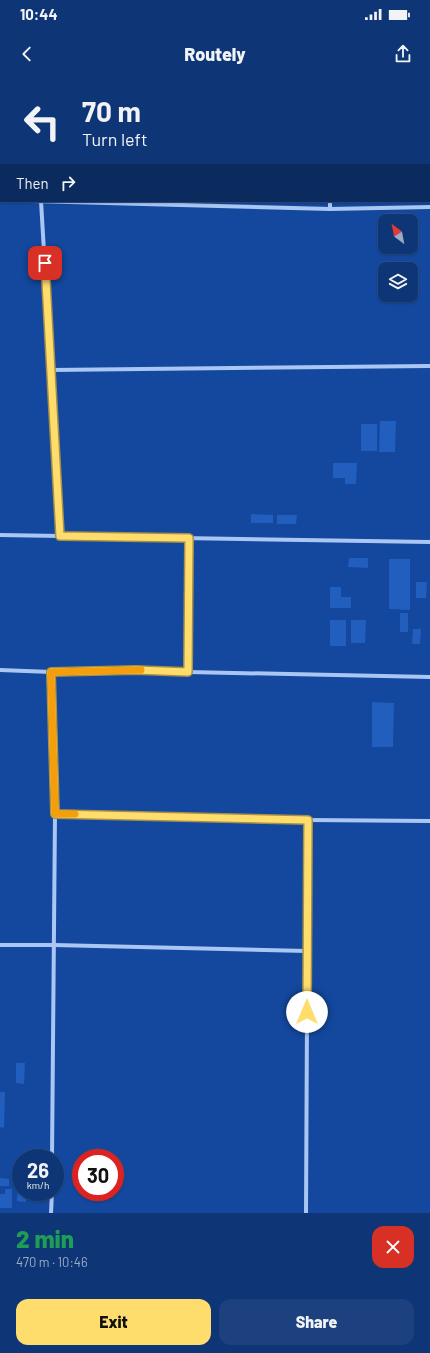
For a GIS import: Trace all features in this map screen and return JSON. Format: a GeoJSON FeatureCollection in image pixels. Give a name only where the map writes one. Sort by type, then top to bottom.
{"type":"FeatureCollection","features":[{"type":"Feature","properties":{"kind":"street"},"geometry":{"type":"LineString","coordinates":[[41,202],[52,370],[60,536]]}},
{"type":"Feature","properties":{"kind":"street"},"geometry":{"type":"LineString","coordinates":[[77,202],[330,209],[430,207]]}},
{"type":"Feature","properties":{"kind":"street"},"geometry":{"type":"LineString","coordinates":[[330,202],[330,209]]}},
{"type":"Feature","properties":{"kind":"street"},"geometry":{"type":"LineString","coordinates":[[52,370],[430,366]]}},
{"type":"Feature","properties":{"kind":"street"},"geometry":{"type":"LineString","coordinates":[[0,535],[430,542]]}},
{"type":"Feature","properties":{"kind":"street"},"geometry":{"type":"LineString","coordinates":[[188,672],[189,538]]}},
{"type":"Feature","properties":{"kind":"street"},"geometry":{"type":"LineString","coordinates":[[0,670],[51,672],[136,670],[430,677]]}},
{"type":"Feature","properties":{"kind":"street"},"geometry":{"type":"LineString","coordinates":[[51,672],[55,814],[52,1149]]}},
{"type":"Feature","properties":{"kind":"street"},"geometry":{"type":"LineString","coordinates":[[55,814],[308,820],[430,821]]}},
{"type":"Feature","properties":{"kind":"street"},"geometry":{"type":"LineString","coordinates":[[306,1213],[308,820]]}},
{"type":"Feature","properties":{"kind":"street"},"geometry":{"type":"LineString","coordinates":[[0,945],[307,951]]}},
{"type":"Feature","properties":{"kind":"street"},"geometry":{"type":"LineString","coordinates":[[52,1201],[52,1213]]}},
{"type":"Feature","properties":{"kind":"building"},"geometry":{"type":"Polygon","coordinates":[[[380,421],[396,421],[395,452],[379,452],[380,421]]]}},
{"type":"Feature","properties":{"kind":"building"},"geometry":{"type":"Polygon","coordinates":[[[361,424],[377,424],[377,451],[361,451],[361,424]]]}},
{"type":"Feature","properties":{"kind":"building"},"geometry":{"type":"Polygon","coordinates":[[[333,463],[357,463],[356,484],[345,484],[345,478],[333,478],[333,463]]]}},
{"type":"Feature","properties":{"kind":"building"},"geometry":{"type":"Polygon","coordinates":[[[251,514],[273,515],[273,523],[251,523],[251,514]]]}},
{"type":"Feature","properties":{"kind":"building"},"geometry":{"type":"Polygon","coordinates":[[[277,515],[297,515],[296,524],[277,524],[277,515]]]}},
{"type":"Feature","properties":{"kind":"building"},"geometry":{"type":"Polygon","coordinates":[[[349,558],[368,558],[368,568],[348,567],[349,558]]]}},
{"type":"Feature","properties":{"kind":"building"},"geometry":{"type":"Polygon","coordinates":[[[389,559],[410,559],[410,610],[389,609],[389,559]]]}},
{"type":"Feature","properties":{"kind":"building"},"geometry":{"type":"Polygon","coordinates":[[[416,582],[427,582],[426,598],[416,598],[416,582]]]}},
{"type":"Feature","properties":{"kind":"building"},"geometry":{"type":"Polygon","coordinates":[[[330,587],[341,587],[341,597],[351,597],[351,608],[330,608],[330,587]]]}},
{"type":"Feature","properties":{"kind":"building"},"geometry":{"type":"Polygon","coordinates":[[[400,613],[408,613],[408,632],[400,632],[400,613]]]}},
{"type":"Feature","properties":{"kind":"building"},"geometry":{"type":"Polygon","coordinates":[[[330,620],[346,620],[346,646],[330,646],[330,620]]]}},
{"type":"Feature","properties":{"kind":"building"},"geometry":{"type":"Polygon","coordinates":[[[351,620],[366,620],[365,643],[351,643],[351,620]]]}},
{"type":"Feature","properties":{"kind":"building"},"geometry":{"type":"Polygon","coordinates":[[[413,629],[421,629],[420,644],[412,644],[413,629]]]}},
{"type":"Feature","properties":{"kind":"building"},"geometry":{"type":"Polygon","coordinates":[[[372,702],[394,703],[393,747],[372,747],[372,702]]]}},
{"type":"Feature","properties":{"kind":"building"},"geometry":{"type":"Polygon","coordinates":[[[16,1063],[25,1063],[24,1084],[16,1083],[16,1063]]]}},
{"type":"Feature","properties":{"kind":"building"},"geometry":{"type":"Polygon","coordinates":[[[0,1092],[5,1092],[4,1128],[0,1127],[0,1092]]]}},
{"type":"Feature","properties":{"kind":"building"},"geometry":{"type":"Polygon","coordinates":[[[0,1178],[9,1179],[9,1186],[0,1186],[0,1178]]]}},
{"type":"Feature","properties":{"kind":"building"},"geometry":{"type":"Polygon","coordinates":[[[5,1189],[12,1189],[12,1208],[0,1208],[0,1194],[5,1194],[5,1189]]]}},
{"type":"Feature","properties":{"kind":"slow traffic"},"geometry":{"type":"LineString","coordinates":[[75,814],[55,814],[51,672],[141,670]]}},
{"type":"Feature","properties":{"kind":"route"},"geometry":{"type":"LineString","coordinates":[[45,263],[60,536],[189,538],[188,672],[136,670],[51,672],[55,814],[308,820],[307,1012]]}}]}
